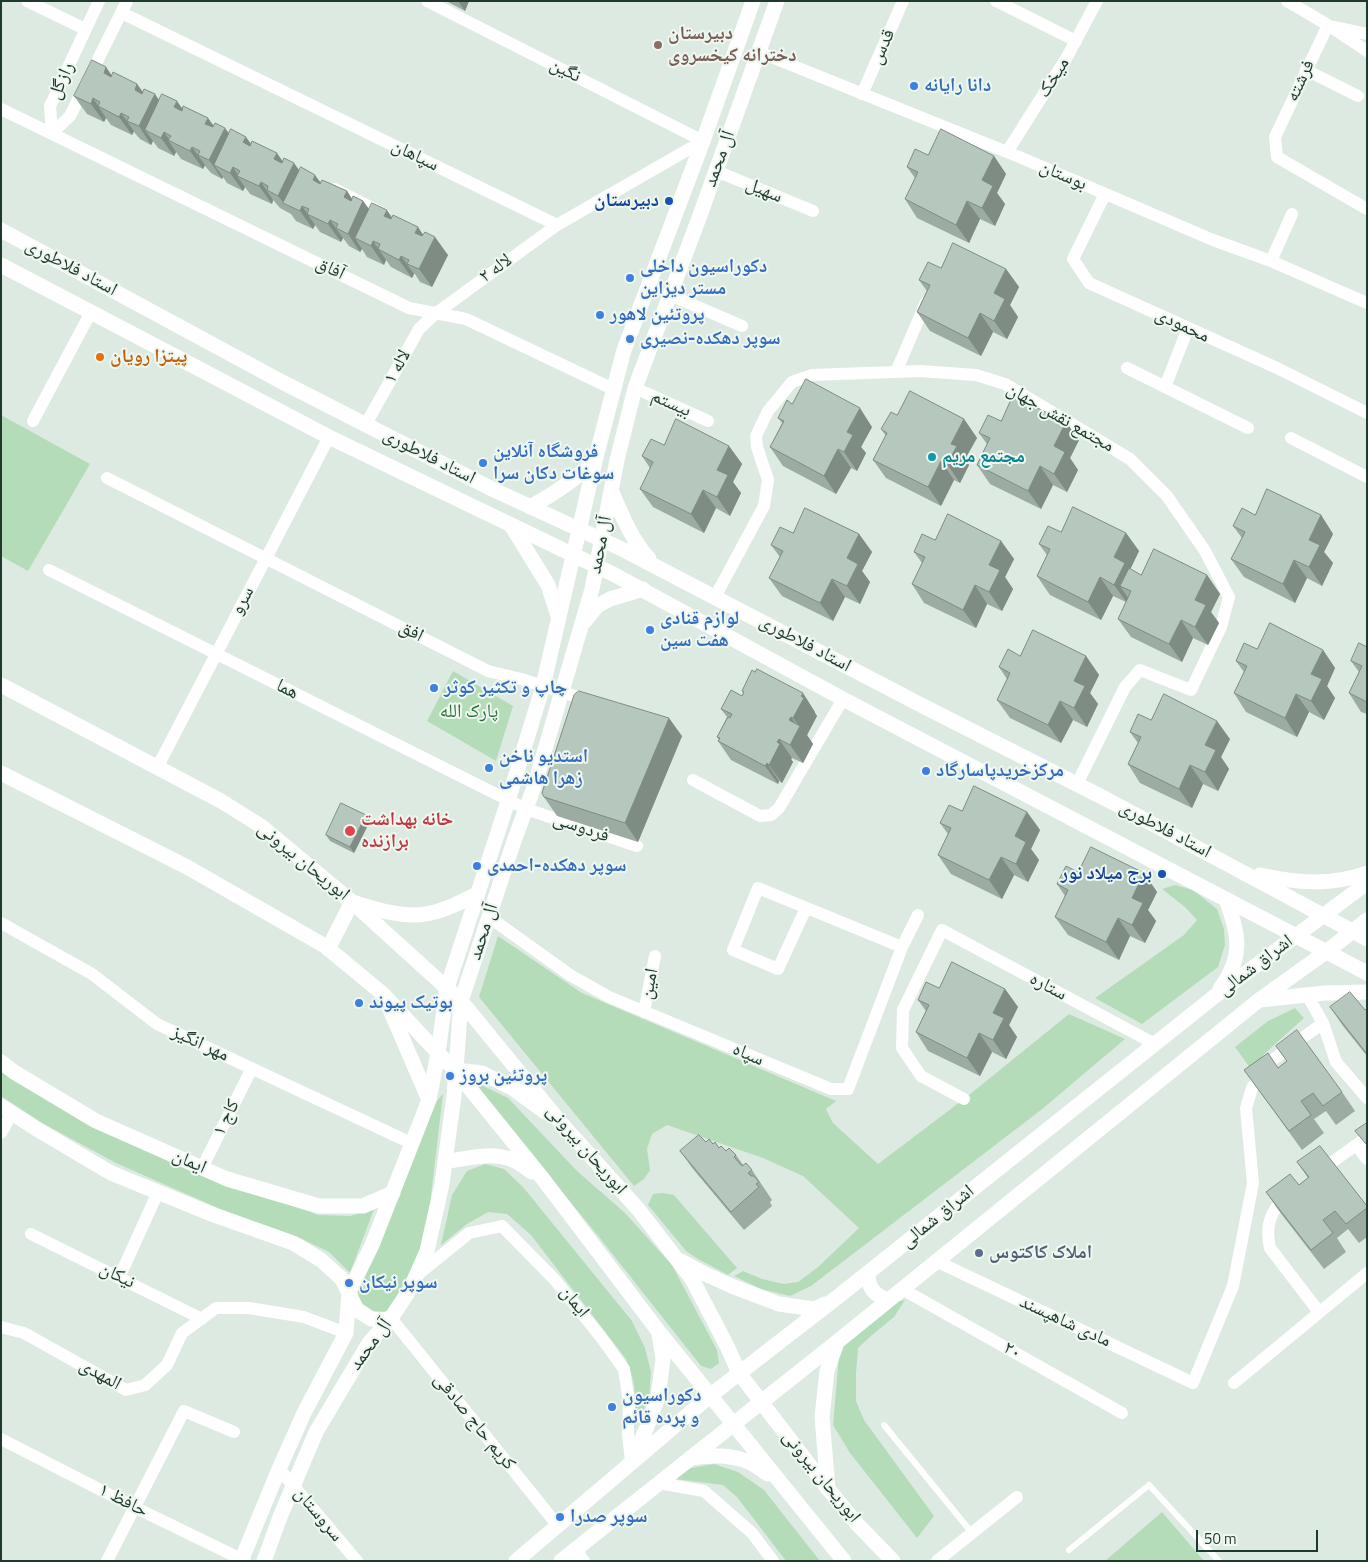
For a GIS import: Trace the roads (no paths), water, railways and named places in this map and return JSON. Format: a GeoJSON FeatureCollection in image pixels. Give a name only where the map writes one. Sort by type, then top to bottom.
{"type":"FeatureCollection","features":[{"type":"Feature","properties":{"kind":"main road","name":"آل محمد"},"geometry":{"type":"LineString","coordinates":[[243,1560],[279,1469],[304,1413],[346,1334],[349,1292],[372,1246],[428,1100],[438,1053],[447,988],[543,686],[572,554],[624,350],[703,141],[753,1]]}},
{"type":"Feature","properties":{"kind":"main road","name":"آل محمد"},"geometry":{"type":"LineString","coordinates":[[264,1561],[280,1517],[316,1432],[369,1343],[391,1318],[407,1294],[427,1250],[442,1184],[454,1096],[461,1001],[534,786],[582,626],[592,589],[611,490],[635,388],[777,1]]}},
{"type":"Feature","properties":{"kind":"main road","name":"استاد فلاطوری"},"geometry":{"type":"LineString","coordinates":[[1,230],[284,383],[494,490],[602,539],[655,566],[1077,784],[1367,939]]}},
{"type":"Feature","properties":{"kind":"main road","name":"استاد فلاطوری"},"geometry":{"type":"LineString","coordinates":[[1,265],[329,437],[643,589],[843,699],[1367,973]]}},
{"type":"Feature","properties":{"kind":"main road"},"geometry":{"type":"LineString","coordinates":[[530,506],[553,495],[573,481],[595,461]]}},
{"type":"Feature","properties":{"kind":"main road"},"geometry":{"type":"LineString","coordinates":[[611,490],[627,528],[639,548],[655,566]]}},
{"type":"Feature","properties":{"kind":"main road"},"geometry":{"type":"LineString","coordinates":[[511,525],[548,584],[558,617]]}},
{"type":"Feature","properties":{"kind":"main road"},"geometry":{"type":"LineString","coordinates":[[582,626],[597,606],[610,599],[643,589]]}},
{"type":"Feature","properties":{"kind":"main road","name":"ابوریحان بیرونی"},"geometry":{"type":"LineString","coordinates":[[1,685],[158,766],[261,826],[352,902],[461,1001],[560,1122],[638,1209],[692,1279],[739,1373],[828,1489],[858,1525],[893,1561]]}},
{"type":"Feature","properties":{"kind":"main road","name":"ابوریحان بیرونی"},"geometry":{"type":"LineString","coordinates":[[1,773],[187,867],[328,949],[383,994],[455,1070],[543,1179],[659,1332],[841,1557]]}},
{"type":"Feature","properties":{"kind":"main road"},"geometry":{"type":"LineString","coordinates":[[1243,872],[1281,880],[1329,882],[1367,873]]}},
{"type":"Feature","properties":{"kind":"main road","name":"اشراق شمالی"},"geometry":{"type":"LineString","coordinates":[[516,1561],[711,1395],[868,1273],[1216,996],[1367,883]]}},
{"type":"Feature","properties":{"kind":"main road"},"geometry":{"type":"LineString","coordinates":[[328,949],[352,902],[378,910],[403,914],[425,914],[452,906],[477,894]]}},
{"type":"Feature","properties":{"kind":"main road"},"geometry":{"type":"LineString","coordinates":[[1216,996],[1230,976],[1238,947],[1235,924],[1226,899]]}},
{"type":"Feature","properties":{"kind":"main road","name":"اشراق شمالی"},"geometry":{"type":"LineString","coordinates":[[561,1561],[579,1555],[658,1483],[837,1342],[1259,1000],[1367,920]]}},
{"type":"Feature","properties":{"kind":"main road"},"geometry":{"type":"LineString","coordinates":[[1259,1000],[1307,994],[1367,992]]}},
{"type":"Feature","properties":{"kind":"main road"},"geometry":{"type":"LineString","coordinates":[[383,994],[428,1100],[455,1070],[482,1074],[512,1088],[560,1122]]}},
{"type":"Feature","properties":{"kind":"main road","name":"ایمان"},"geometry":{"type":"LineString","coordinates":[[1,1062],[14,1072],[96,1121],[227,1179],[319,1206],[363,1206],[393,1193]]}},
{"type":"Feature","properties":{"kind":"main road","name":"ایمان"},"geometry":{"type":"LineString","coordinates":[[6,1110],[111,1173],[214,1215],[293,1242],[321,1260],[342,1279],[357,1310],[371,1319],[382,1320],[391,1318]]}},
{"type":"Feature","properties":{"kind":"main road"},"geometry":{"type":"LineString","coordinates":[[445,1162],[498,1156],[515,1161],[543,1179]]}},
{"type":"Feature","properties":{"kind":"main road"},"geometry":{"type":"LineString","coordinates":[[675,1257],[705,1274],[779,1304],[814,1309],[835,1299]]}},
{"type":"Feature","properties":{"kind":"main road"},"geometry":{"type":"LineString","coordinates":[[868,1273],[868,1282],[872,1291],[879,1297],[888,1300]]}},
{"type":"Feature","properties":{"kind":"main road"},"geometry":{"type":"LineString","coordinates":[[632,1461],[658,1397],[663,1359],[659,1332]]}},
{"type":"Feature","properties":{"kind":"main road"},"geometry":{"type":"LineString","coordinates":[[346,1334],[369,1343]]}},
{"type":"Feature","properties":{"kind":"main road"},"geometry":{"type":"LineString","coordinates":[[828,1489],[822,1417],[827,1371],[837,1342]]}},
{"type":"Feature","properties":{"kind":"main road"},"geometry":{"type":"LineString","coordinates":[[689,1459],[710,1455],[729,1456],[750,1463],[784,1487]]}},
{"type":"Feature","properties":{"kind":"main road"},"geometry":{"type":"LineString","coordinates":[[858,1525],[888,1561]]}},
{"type":"Feature","properties":{"kind":"street"},"geometry":{"type":"LineString","coordinates":[[28,1],[85,30]]}},
{"type":"Feature","properties":{"kind":"street","name":"رازگل"},"geometry":{"type":"LineString","coordinates":[[52,133],[50,106],[99,1]]}},
{"type":"Feature","properties":{"kind":"street","name":"نگین"},"geometry":{"type":"LineString","coordinates":[[427,1],[703,141]]}},
{"type":"Feature","properties":{"kind":"street","name":"قدس"},"geometry":{"type":"LineString","coordinates":[[862,94],[903,1]]}},
{"type":"Feature","properties":{"kind":"street"},"geometry":{"type":"LineString","coordinates":[[996,1],[1076,42]]}},
{"type":"Feature","properties":{"kind":"street","name":"میخک"},"geometry":{"type":"LineString","coordinates":[[1007,152],[1076,42],[1097,1]]}},
{"type":"Feature","properties":{"kind":"street"},"geometry":{"type":"LineString","coordinates":[[1287,1],[1367,51]]}},
{"type":"Feature","properties":{"kind":"street","name":"رازگل"},"geometry":{"type":"LineString","coordinates":[[52,133],[70,116],[98,71],[124,7]]}},
{"type":"Feature","properties":{"kind":"street","name":"سپاهان"},"geometry":{"type":"LineString","coordinates":[[124,7],[557,225]]}},
{"type":"Feature","properties":{"kind":"street"},"geometry":{"type":"LineString","coordinates":[[1328,25],[1367,34]]}},
{"type":"Feature","properties":{"kind":"street","name":"فرشته"},"geometry":{"type":"LineString","coordinates":[[1328,25],[1275,137],[1276,157],[1367,209]]}},
{"type":"Feature","properties":{"kind":"street","name":"بوستان"},"geometry":{"type":"LineString","coordinates":[[759,52],[1007,152],[1213,240],[1271,261],[1367,303]]}},
{"type":"Feature","properties":{"kind":"street"},"geometry":{"type":"LineString","coordinates":[[1306,70],[1358,96]]}},
{"type":"Feature","properties":{"kind":"street","name":"آفاق"},"geometry":{"type":"LineString","coordinates":[[1,109],[409,308],[466,319],[613,389]]}},
{"type":"Feature","properties":{"kind":"street"},"geometry":{"type":"LineString","coordinates":[[557,225],[703,141]]}},
{"type":"Feature","properties":{"kind":"street","name":"سهیل"},"geometry":{"type":"LineString","coordinates":[[716,171],[813,211]]}},
{"type":"Feature","properties":{"kind":"street"},"geometry":{"type":"LineString","coordinates":[[323,183],[394,218]]}},
{"type":"Feature","properties":{"kind":"street","name":"محمودی"},"geometry":{"type":"LineString","coordinates":[[1104,194],[1073,259],[1089,283],[1277,368],[1367,413]]}},
{"type":"Feature","properties":{"kind":"street"},"geometry":{"type":"LineString","coordinates":[[1271,261],[1292,214]]}},
{"type":"Feature","properties":{"kind":"street","name":"لاله ۲"},"geometry":{"type":"LineString","coordinates":[[435,314],[557,225]]}},
{"type":"Feature","properties":{"kind":"street"},"geometry":{"type":"LineString","coordinates":[[896,372],[930,290]]}},
{"type":"Feature","properties":{"kind":"street"},"geometry":{"type":"LineString","coordinates":[[670,295],[742,326]]}},
{"type":"Feature","properties":{"kind":"street"},"geometry":{"type":"LineString","coordinates":[[33,421],[91,312]]}},
{"type":"Feature","properties":{"kind":"street","name":"لاله ۱"},"geometry":{"type":"LineString","coordinates":[[366,424],[420,329],[435,314]]}},
{"type":"Feature","properties":{"kind":"street"},"geometry":{"type":"LineString","coordinates":[[1165,387],[1188,328]]}},
{"type":"Feature","properties":{"kind":"street"},"geometry":{"type":"LineString","coordinates":[[1127,368],[1248,428]]}},
{"type":"Feature","properties":{"kind":"street","name":"مجتمع نقش جهان"},"geometry":{"type":"LineString","coordinates":[[715,597],[764,506],[768,480],[757,447],[756,436],[768,410],[792,382],[812,375],[920,371],[976,375],[1005,384],[1130,459],[1167,496],[1205,551],[1229,597],[1221,627],[1191,690],[1140,670],[1125,687],[1077,784]]}},
{"type":"Feature","properties":{"kind":"street","name":"بیستم"},"geometry":{"type":"LineString","coordinates":[[635,388],[708,420]]}},
{"type":"Feature","properties":{"kind":"street","name":"سرو"},"geometry":{"type":"LineString","coordinates":[[158,766],[329,437]]}},
{"type":"Feature","properties":{"kind":"street"},"geometry":{"type":"LineString","coordinates":[[1291,438],[1367,477]]}},
{"type":"Feature","properties":{"kind":"street","name":"افق"},"geometry":{"type":"LineString","coordinates":[[107,478],[488,670],[606,706]]}},
{"type":"Feature","properties":{"kind":"street","name":"هما"},"geometry":{"type":"LineString","coordinates":[[49,570],[526,809]]}},
{"type":"Feature","properties":{"kind":"street"},"geometry":{"type":"LineString","coordinates":[[693,780],[760,816],[772,815],[779,808],[843,699]]}},
{"type":"Feature","properties":{"kind":"street","name":"فردوسی"},"geometry":{"type":"LineString","coordinates":[[526,809],[637,846]]}},
{"type":"Feature","properties":{"kind":"street"},"geometry":{"type":"LineString","coordinates":[[806,908],[778,969],[733,950],[758,888],[902,947]]}},
{"type":"Feature","properties":{"kind":"street","name":"سپاه"},"geometry":{"type":"LineString","coordinates":[[489,917],[570,975],[609,997],[831,1089],[848,1089],[902,947],[918,915]]}},
{"type":"Feature","properties":{"kind":"street","name":"مهر انگیز"},"geometry":{"type":"LineString","coordinates":[[1,923],[92,974],[157,1024],[412,1143]]}},
{"type":"Feature","properties":{"kind":"street","name":"ستاره"},"geometry":{"type":"LineString","coordinates":[[964,1099],[921,1076],[902,1048],[903,1010],[942,930],[1155,1044]]}},
{"type":"Feature","properties":{"kind":"street","name":"امین"},"geometry":{"type":"LineString","coordinates":[[644,1012],[655,956]]}},
{"type":"Feature","properties":{"kind":"street"},"geometry":{"type":"LineString","coordinates":[[1307,994],[1323,1023],[1336,1062],[1367,1098]]}},
{"type":"Feature","properties":{"kind":"street","name":"مادی شاهپسند"},"geometry":{"type":"LineString","coordinates":[[936,1261],[1193,1383],[1233,1286],[1235,1276],[1253,1183],[1246,1108],[1252,1088],[1267,1064],[1323,1023]]}},
{"type":"Feature","properties":{"kind":"street","name":"کاج ۱"},"geometry":{"type":"LineString","coordinates":[[202,1168],[252,1068]]}},
{"type":"Feature","properties":{"kind":"street"},"geometry":{"type":"LineString","coordinates":[[1,1133],[6,1110]]}},
{"type":"Feature","properties":{"kind":"street"},"geometry":{"type":"LineString","coordinates":[[1312,1177],[1361,1141],[1367,1159]]}},
{"type":"Feature","properties":{"kind":"street"},"geometry":{"type":"LineString","coordinates":[[1298,1188],[1280,1202],[1272,1215],[1268,1236],[1270,1248],[1319,1312]]}},
{"type":"Feature","properties":{"kind":"street"},"geometry":{"type":"LineString","coordinates":[[119,1278],[158,1192]]}},
{"type":"Feature","properties":{"kind":"street","name":"ایمان"},"geometry":{"type":"LineString","coordinates":[[416,1276],[469,1233],[502,1226],[555,1280],[624,1369],[629,1404],[628,1434],[632,1461]]}},
{"type":"Feature","properties":{"kind":"street","name":"نیکان"},"geometry":{"type":"LineString","coordinates":[[31,1234],[202,1319]]}},
{"type":"Feature","properties":{"kind":"street"},"geometry":{"type":"LineString","coordinates":[[1234,1383],[1367,1273]]}},
{"type":"Feature","properties":{"kind":"street","name":"۲۰"},"geometry":{"type":"LineString","coordinates":[[902,1289],[1122,1413]]}},
{"type":"Feature","properties":{"kind":"street","name":"المهدی"},"geometry":{"type":"LineString","coordinates":[[1,1327],[24,1333],[126,1390],[145,1385],[168,1365],[182,1333],[216,1308],[249,1308],[304,1317],[346,1334]]}},
{"type":"Feature","properties":{"kind":"street","name":"کریم حاج صادقی"},"geometry":{"type":"LineString","coordinates":[[391,1318],[558,1526]]}},
{"type":"Feature","properties":{"kind":"street"},"geometry":{"type":"LineString","coordinates":[[107,1561],[184,1411],[234,1432]]}},
{"type":"Feature","properties":{"kind":"street","name":"حافظ ۱"},"geometry":{"type":"LineString","coordinates":[[1,1439],[243,1560]]}},
{"type":"Feature","properties":{"kind":"street","name":"سروستان"},"geometry":{"type":"LineString","coordinates":[[279,1469],[357,1561]]}},
{"type":"Feature","properties":{"kind":"street"},"geometry":{"type":"LineString","coordinates":[[658,1483],[704,1491],[752,1533],[773,1561]]}},
{"type":"Feature","properties":{"kind":"street"},"geometry":{"type":"LineString","coordinates":[[937,1561],[1017,1497]]}},
{"type":"Feature","properties":{"kind":"lane"},"geometry":{"type":"LineString","coordinates":[[884,1425],[972,1532]]}},
{"type":"Feature","properties":{"kind":"lane"},"geometry":{"type":"LineString","coordinates":[[1069,1550],[1149,1485],[1219,1561]]}},
{"type":"Feature","properties":{"kind":"place","name":"دبیرستان دخترانه کیخسروی"},"geometry":{"type":"Point","coordinates":[658,45]}},
{"type":"Feature","properties":{"kind":"place","name":"دانا رایانه"},"geometry":{"type":"Point","coordinates":[914,86]}},
{"type":"Feature","properties":{"kind":"place","name":"دبیرستان"},"geometry":{"type":"Point","coordinates":[669,201]}},
{"type":"Feature","properties":{"kind":"place","name":"دکوراسیون داخلی مستر دیزاین"},"geometry":{"type":"Point","coordinates":[630,278]}},
{"type":"Feature","properties":{"kind":"place","name":"پروتئین لاهور"},"geometry":{"type":"Point","coordinates":[600,315]}},
{"type":"Feature","properties":{"kind":"place","name":"سوپر دهکده-نصیری"},"geometry":{"type":"Point","coordinates":[630,339]}},
{"type":"Feature","properties":{"kind":"place","name":"پیتزا رویان"},"geometry":{"type":"Point","coordinates":[100,357]}},
{"type":"Feature","properties":{"kind":"place","name":"مجتمع مریم"},"geometry":{"type":"Point","coordinates":[932,457]}},
{"type":"Feature","properties":{"kind":"place","name":"فروشگاه آنلاین سوغات دکان سرا"},"geometry":{"type":"Point","coordinates":[483,463]}},
{"type":"Feature","properties":{"kind":"place","name":"لوازم قنادی هفت سین"},"geometry":{"type":"Point","coordinates":[650,630]}},
{"type":"Feature","properties":{"kind":"place","name":"چاپ و تکثیر کوثر"},"geometry":{"type":"Point","coordinates":[434,688]}},
{"type":"Feature","properties":{"kind":"place","name":"استدیو ناخن زهرا هاشمی"},"geometry":{"type":"Point","coordinates":[489,768]}},
{"type":"Feature","properties":{"kind":"place","name":"مرکزخریدپاسارگاد"},"geometry":{"type":"Point","coordinates":[926,771]}},
{"type":"Feature","properties":{"kind":"place","name":"خانه بهداشت برازنده"},"geometry":{"type":"Point","coordinates":[350,831]}},
{"type":"Feature","properties":{"kind":"place","name":"سوپر دهکده-احمدی"},"geometry":{"type":"Point","coordinates":[477,866]}},
{"type":"Feature","properties":{"kind":"place","name":"برج میلاد نور"},"geometry":{"type":"Point","coordinates":[1162,874]}},
{"type":"Feature","properties":{"kind":"place","name":"بوتیک پیوند"},"geometry":{"type":"Point","coordinates":[359,1003]}},
{"type":"Feature","properties":{"kind":"place","name":"پروتئین بروز"},"geometry":{"type":"Point","coordinates":[450,1076]}},
{"type":"Feature","properties":{"kind":"place","name":"املاک کاکتوس"},"geometry":{"type":"Point","coordinates":[979,1253]}},
{"type":"Feature","properties":{"kind":"place","name":"سوپر نیکان"},"geometry":{"type":"Point","coordinates":[349,1283]}},
{"type":"Feature","properties":{"kind":"place","name":"دکوراسیون و پرده قائم"},"geometry":{"type":"Point","coordinates":[612,1407]}},
{"type":"Feature","properties":{"kind":"place","name":"سوپر صدرا"},"geometry":{"type":"Point","coordinates":[560,1517]}},
{"type":"Feature","properties":{"kind":"park label","name":"پارک الله"},"geometry":{"type":"Point","coordinates":[469,712]}}]}
